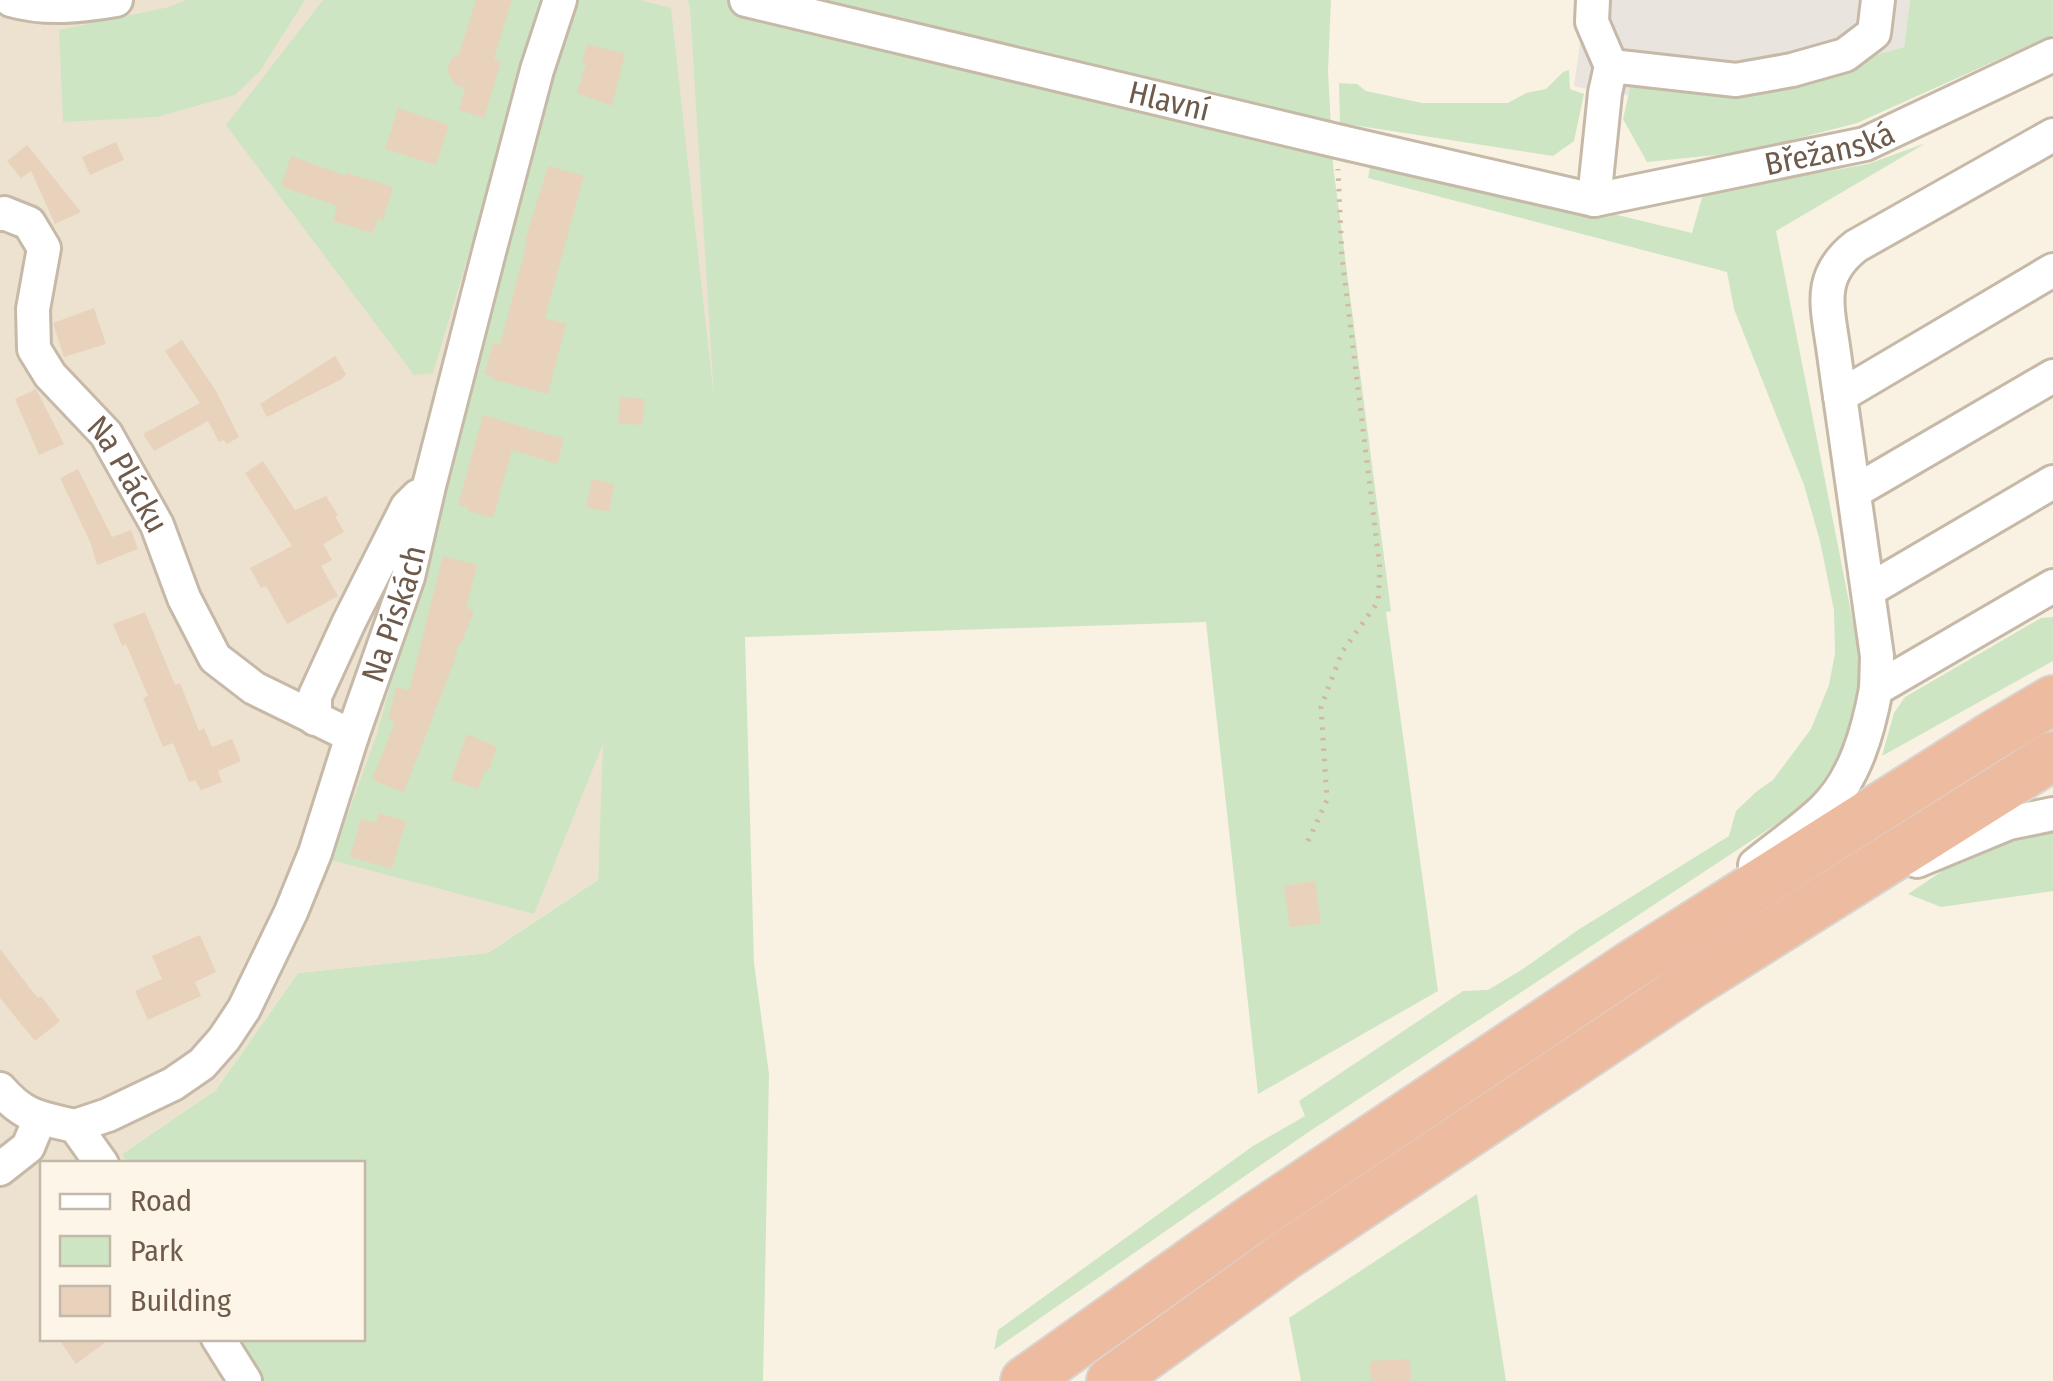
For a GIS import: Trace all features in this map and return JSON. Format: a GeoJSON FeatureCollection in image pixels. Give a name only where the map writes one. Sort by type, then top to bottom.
{"type":"FeatureCollection","features":[{"type":"Feature","properties":{"kind":"highway"},"geometry":{"type":"LineString","coordinates":[[1025,1381],[1254,1218],[1630,966],[2053,700]]}},
{"type":"Feature","properties":{"kind":"highway"},"geometry":{"type":"LineString","coordinates":[[1110,1381],[1286,1255],[1691,984],[2053,756]]}},
{"type":"Feature","properties":{"kind":"street"},"geometry":{"type":"LineString","coordinates":[[11,0],[42,6],[116,0]]}},
{"type":"Feature","properties":{"kind":"street","name":"Na Pískách"},"geometry":{"type":"LineString","coordinates":[[74,1126],[108,1115],[173,1084],[202,1064],[244,1009],[291,912],[315,853],[408,577],[537,70],[560,0]]}},
{"type":"Feature","properties":{"kind":"street","name":"Hlavní"},"geometry":{"type":"LineString","coordinates":[[746,0],[1594,200]]}},
{"type":"Feature","properties":{"kind":"street"},"geometry":{"type":"LineString","coordinates":[[1593,0],[1592,22],[1611,66],[1594,200]]}},
{"type":"Feature","properties":{"kind":"street"},"geometry":{"type":"LineString","coordinates":[[1611,66],[1736,80],[1792,70],[1845,54],[1874,33],[1878,0]]}},
{"type":"Feature","properties":{"kind":"street","name":"Břežanská"},"geometry":{"type":"LineString","coordinates":[[1594,200],[1865,144],[2053,55]]}},
{"type":"Feature","properties":{"kind":"street"},"geometry":{"type":"LineString","coordinates":[[1630,966],[1824,809],[1860,752],[1871,716],[1877,656],[1826,290],[1833,271],[1856,246],[2053,136]]}},
{"type":"Feature","properties":{"kind":"street","name":"Na Plácku"},"geometry":{"type":"LineString","coordinates":[[0,214],[29,224],[44,248],[33,309],[34,349],[50,376],[106,434],[157,524],[184,598],[216,658],[254,688],[352,736]]}},
{"type":"Feature","properties":{"kind":"street"},"geometry":{"type":"LineString","coordinates":[[1840,396],[2053,270]]}},
{"type":"Feature","properties":{"kind":"street"},"geometry":{"type":"LineString","coordinates":[[1854,492],[2053,376]]}},
{"type":"Feature","properties":{"kind":"street"},"geometry":{"type":"LineString","coordinates":[[1868,590],[2053,482]]}},
{"type":"Feature","properties":{"kind":"street"},"geometry":{"type":"LineString","coordinates":[[315,719],[315,696],[349,622],[407,507],[429,486]]}},
{"type":"Feature","properties":{"kind":"street"},"geometry":{"type":"LineString","coordinates":[[1876,690],[2053,586]]}},
{"type":"Feature","properties":{"kind":"street"},"geometry":{"type":"LineString","coordinates":[[1816,905],[1987,831],[2053,814]]}},
{"type":"Feature","properties":{"kind":"street"},"geometry":{"type":"LineString","coordinates":[[0,1089],[15,1107],[74,1126],[100,1161]]}},
{"type":"Feature","properties":{"kind":"street"},"geometry":{"type":"LineString","coordinates":[[0,1169],[28,1147],[40,1118]]}},
{"type":"Feature","properties":{"kind":"street"},"geometry":{"type":"LineString","coordinates":[[220,1341],[245,1381]]}},
{"type":"Feature","properties":{"kind":"path"},"geometry":{"type":"LineString","coordinates":[[1308,841],[1327,800],[1320,707],[1342,652],[1378,602],[1380,570],[1342,257],[1338,141]]}},
{"type":"Feature","properties":{"kind":"shaded area"},"geometry":{"type":"Polygon","coordinates":[[[0,0],[688,0],[717,430],[618,424],[598,880],[488,953],[298,973],[216,1090],[123,1153],[128,1161],[40,1161],[40,1341],[245,1341],[272,1381],[0,1381],[0,0]]]}},
{"type":"Feature","properties":{"kind":"shaded area"},"geometry":{"type":"Polygon","coordinates":[[[1586,0],[1910,0],[1904,47],[1693,103],[1574,86],[1586,0]]]}},
{"type":"Feature","properties":{"kind":"green space"},"geometry":{"type":"Polygon","coordinates":[[[186,0],[305,0],[260,71],[235,95],[157,117],[63,122],[59,30],[186,0]]]}},
{"type":"Feature","properties":{"kind":"green space"},"geometry":{"type":"Polygon","coordinates":[[[323,0],[544,0],[433,373],[414,375],[226,125],[323,0]]]}},
{"type":"Feature","properties":{"kind":"green space"},"geometry":{"type":"Polygon","coordinates":[[[575,0],[640,0],[671,8],[714,399],[688,0],[1331,0],[1328,71],[1333,165],[1391,611],[1386,612],[1438,991],[1258,1094],[1206,622],[745,637],[754,963],[769,1074],[763,1381],[259,1381],[234,1341],[365,1341],[365,1161],[126,1161],[122,1154],[216,1090],[298,973],[488,953],[598,880],[603,744],[534,914],[331,860],[377,734],[575,0]]]}},
{"type":"Feature","properties":{"kind":"green space"},"geometry":{"type":"Polygon","coordinates":[[[1910,0],[2053,0],[2053,35],[1857,123],[1745,152],[1647,162],[1623,119],[1632,80],[1733,95],[1904,47],[1910,0]]]}},
{"type":"Feature","properties":{"kind":"green space"},"geometry":{"type":"Polygon","coordinates":[[[1569,70],[1570,89],[1584,94],[1574,141],[1553,156],[1340,123],[1339,83],[1357,84],[1366,91],[1422,103],[1508,103],[1526,93],[1546,89],[1569,70]]]}},
{"type":"Feature","properties":{"kind":"green space"},"geometry":{"type":"Polygon","coordinates":[[[1926,143],[1776,231],[1861,663],[1846,739],[1804,806],[1310,1131],[994,1350],[998,1330],[1253,1146],[1305,1116],[1299,1101],[1463,991],[1488,990],[1729,836],[1736,811],[1773,780],[1811,729],[1829,685],[1835,653],[1834,610],[1820,541],[1804,485],[1734,309],[1727,272],[1368,178],[1372,156],[1692,233],[1703,194],[1868,164],[1926,143]]]}},
{"type":"Feature","properties":{"kind":"green space"},"geometry":{"type":"Polygon","coordinates":[[[2053,617],[2053,661],[1882,756],[1894,713],[1905,697],[2041,618],[2053,617]]]}},
{"type":"Feature","properties":{"kind":"green space"},"geometry":{"type":"Polygon","coordinates":[[[2028,829],[2053,829],[2053,891],[1941,907],[1908,894],[1966,855],[2028,829]]]}},
{"type":"Feature","properties":{"kind":"green space"},"geometry":{"type":"Polygon","coordinates":[[[1477,1194],[1506,1381],[1301,1381],[1289,1318],[1477,1194]]]}},
{"type":"Feature","properties":{"kind":"building"},"geometry":{"type":"Polygon","coordinates":[[[476,0],[512,0],[494,59],[501,62],[484,118],[459,110],[465,88],[455,85],[447,70],[451,59],[459,54],[476,0]]]}},
{"type":"Feature","properties":{"kind":"building"},"geometry":{"type":"Polygon","coordinates":[[[587,44],[625,54],[612,106],[577,93],[586,64],[582,63],[587,44]]]}},
{"type":"Feature","properties":{"kind":"building"},"geometry":{"type":"Polygon","coordinates":[[[398,108],[449,125],[436,165],[385,149],[398,108]]]}},
{"type":"Feature","properties":{"kind":"building"},"geometry":{"type":"Polygon","coordinates":[[[116,142],[124,160],[90,175],[82,157],[116,142]]]}},
{"type":"Feature","properties":{"kind":"building"},"geometry":{"type":"Polygon","coordinates":[[[27,145],[81,212],[55,224],[31,171],[21,178],[7,161],[27,145]]]}},
{"type":"Feature","properties":{"kind":"building"},"geometry":{"type":"Polygon","coordinates":[[[291,156],[346,176],[347,173],[393,187],[383,220],[378,218],[373,233],[333,221],[337,206],[281,186],[291,156]]]}},
{"type":"Feature","properties":{"kind":"building"},"geometry":{"type":"Polygon","coordinates":[[[548,166],[584,176],[545,318],[566,324],[548,394],[484,374],[493,343],[500,345],[548,166]]]}},
{"type":"Feature","properties":{"kind":"building"},"geometry":{"type":"Polygon","coordinates":[[[94,308],[106,344],[64,357],[53,323],[94,308]]]}},
{"type":"Feature","properties":{"kind":"building"},"geometry":{"type":"Polygon","coordinates":[[[182,340],[216,391],[239,437],[227,444],[224,440],[219,442],[208,421],[154,451],[143,434],[200,403],[165,351],[182,340]]]}},
{"type":"Feature","properties":{"kind":"building"},"geometry":{"type":"Polygon","coordinates":[[[335,356],[346,374],[342,379],[267,417],[260,404],[335,356]]]}},
{"type":"Feature","properties":{"kind":"building"},"geometry":{"type":"Polygon","coordinates":[[[36,389],[64,444],[39,455],[15,399],[36,389]]]}},
{"type":"Feature","properties":{"kind":"building"},"geometry":{"type":"Polygon","coordinates":[[[620,397],[645,399],[642,425],[618,423],[620,397]]]}},
{"type":"Feature","properties":{"kind":"building"},"geometry":{"type":"Polygon","coordinates":[[[483,415],[564,439],[557,464],[512,450],[493,518],[458,505],[483,415]]]}},
{"type":"Feature","properties":{"kind":"building"},"geometry":{"type":"Polygon","coordinates":[[[263,461],[295,510],[326,496],[344,532],[323,544],[332,560],[321,566],[338,596],[287,624],[266,586],[261,588],[250,568],[292,546],[245,473],[263,461]]]}},
{"type":"Feature","properties":{"kind":"building"},"geometry":{"type":"Polygon","coordinates":[[[78,469],[112,537],[131,530],[138,549],[97,565],[60,478],[78,469]]]}},
{"type":"Feature","properties":{"kind":"building"},"geometry":{"type":"Polygon","coordinates":[[[592,479],[614,484],[609,512],[586,507],[592,479]]]}},
{"type":"Feature","properties":{"kind":"building"},"geometry":{"type":"Polygon","coordinates":[[[443,556],[477,565],[466,608],[474,611],[404,792],[372,780],[395,722],[388,720],[396,687],[410,687],[443,556]]]}},
{"type":"Feature","properties":{"kind":"building"},"geometry":{"type":"Polygon","coordinates":[[[145,612],[199,731],[204,728],[212,747],[232,739],[241,761],[218,771],[222,782],[201,790],[195,780],[189,782],[173,743],[163,747],[143,698],[148,696],[113,624],[145,612]]]}},
{"type":"Feature","properties":{"kind":"building"},"geometry":{"type":"Polygon","coordinates":[[[467,734],[497,747],[478,789],[451,780],[467,734]]]}},
{"type":"Feature","properties":{"kind":"building"},"geometry":{"type":"Polygon","coordinates":[[[379,813],[406,821],[392,869],[350,857],[361,819],[376,823],[379,813]]]}},
{"type":"Feature","properties":{"kind":"building"},"geometry":{"type":"Polygon","coordinates":[[[1315,881],[1321,923],[1290,927],[1284,886],[1315,881]]]}},
{"type":"Feature","properties":{"kind":"building"},"geometry":{"type":"Polygon","coordinates":[[[200,935],[216,972],[195,982],[201,996],[148,1020],[135,991],[162,979],[152,956],[200,935]]]}},
{"type":"Feature","properties":{"kind":"building"},"geometry":{"type":"Polygon","coordinates":[[[0,949],[60,1021],[35,1041],[0,998],[0,949]]]}},
{"type":"Feature","properties":{"kind":"building"},"geometry":{"type":"Polygon","coordinates":[[[60,1341],[107,1341],[76,1364],[60,1341]]]}},
{"type":"Feature","properties":{"kind":"building"},"geometry":{"type":"Polygon","coordinates":[[[1410,1359],[1411,1381],[1371,1381],[1370,1361],[1410,1359]]]}}]}
